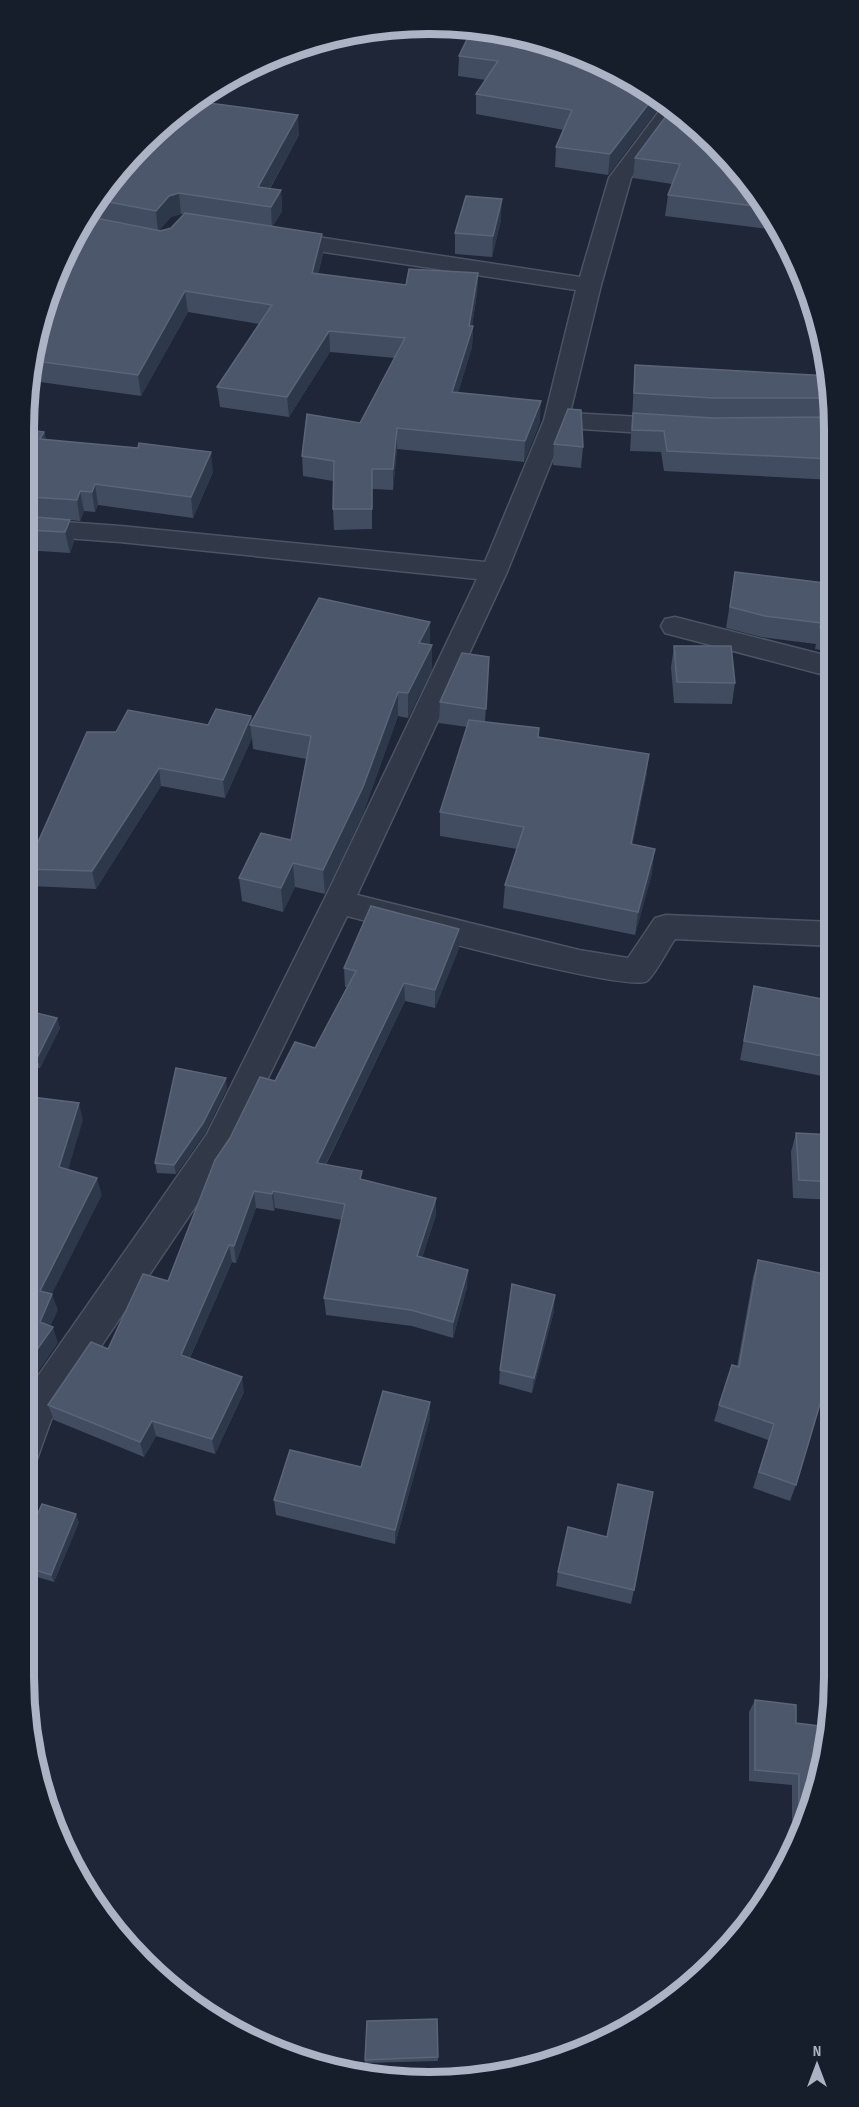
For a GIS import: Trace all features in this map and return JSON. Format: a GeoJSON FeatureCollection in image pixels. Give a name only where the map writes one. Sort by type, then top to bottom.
{"type":"FeatureCollection","features":[{"type":"Feature","properties":{"kind":"street"},"geometry":{"type":"LineString","coordinates":[[34,1415],[219,1144],[338,902],[494,572],[556,420],[589,285],[620,178],[667,114]]}},
{"type":"Feature","properties":{"kind":"street"},"geometry":{"type":"LineString","coordinates":[[251,234],[589,285]]}},
{"type":"Feature","properties":{"kind":"street"},"geometry":{"type":"LineString","coordinates":[[556,420],[698,428]]}},
{"type":"Feature","properties":{"kind":"street"},"geometry":{"type":"LineString","coordinates":[[34,528],[132,535],[494,572]]}},
{"type":"Feature","properties":{"kind":"street"},"geometry":{"type":"LineString","coordinates":[[675,626],[824,665]]}},
{"type":"Feature","properties":{"kind":"street"},"geometry":{"type":"LineString","coordinates":[[338,902],[579,962],[636,972],[666,927],[714,925],[790,933],[824,934]]}},
{"type":"Feature","properties":{"kind":"building"},"geometry":{"type":"Polygon","coordinates":[[[468,37],[507,42],[556,55],[581,65],[627,87],[650,102],[610,154],[556,147],[572,110],[476,94],[498,61],[459,56],[468,37]]]}},
{"type":"Feature","properties":{"kind":"building"},"geometry":{"type":"Polygon","coordinates":[[[207,103],[298,115],[258,187],[281,190],[271,207],[179,193],[169,196],[156,211],[107,202],[150,150],[207,103]]]}},
{"type":"Feature","properties":{"kind":"building"},"geometry":{"type":"Polygon","coordinates":[[[667,114],[709,150],[755,206],[668,195],[680,164],[635,158],[667,114]]]}},
{"type":"Feature","properties":{"kind":"building"},"geometry":{"type":"Polygon","coordinates":[[[466,196],[502,199],[493,236],[455,233],[466,196]]]}},
{"type":"Feature","properties":{"kind":"building"},"geometry":{"type":"Polygon","coordinates":[[[185,213],[322,234],[312,273],[406,285],[409,269],[478,273],[469,326],[473,326],[452,392],[541,401],[525,441],[397,428],[393,469],[372,469],[372,509],[333,509],[334,461],[302,456],[307,414],[360,423],[405,338],[329,331],[287,397],[217,387],[272,305],[185,291],[138,375],[41,362],[55,303],[75,255],[96,218],[161,231],[171,228],[185,213]]]}},
{"type":"Feature","properties":{"kind":"building"},"geometry":{"type":"Polygon","coordinates":[[[635,365],[821,375],[823,398],[713,398],[634,393],[635,365]]]}},
{"type":"Feature","properties":{"kind":"building"},"geometry":{"type":"Polygon","coordinates":[[[568,409],[581,410],[583,447],[554,444],[568,409]]]}},
{"type":"Feature","properties":{"kind":"building"},"geometry":{"type":"Polygon","coordinates":[[[633,413],[713,418],[824,417],[824,459],[667,451],[664,431],[632,430],[633,413]]]}},
{"type":"Feature","properties":{"kind":"building"},"geometry":{"type":"Polygon","coordinates":[[[34,430],[44,432],[40,439],[138,448],[139,443],[211,452],[191,497],[95,484],[92,492],[80,491],[77,500],[34,497],[34,430]]]}},
{"type":"Feature","properties":{"kind":"building"},"geometry":{"type":"Polygon","coordinates":[[[34,517],[70,520],[65,532],[34,530],[34,517]]]}},
{"type":"Feature","properties":{"kind":"building"},"geometry":{"type":"Polygon","coordinates":[[[735,572],[824,583],[824,629],[820,628],[821,623],[765,616],[730,607],[735,572]]]}},
{"type":"Feature","properties":{"kind":"building"},"geometry":{"type":"Polygon","coordinates":[[[319,598],[430,622],[419,643],[432,645],[408,693],[398,692],[363,787],[323,870],[293,863],[281,888],[239,878],[261,833],[291,840],[311,736],[250,725],[319,598]]]}},
{"type":"Feature","properties":{"kind":"building"},"geometry":{"type":"Polygon","coordinates":[[[674,646],[731,646],[735,683],[677,682],[674,646]]]}},
{"type":"Feature","properties":{"kind":"building"},"geometry":{"type":"Polygon","coordinates":[[[462,653],[489,657],[486,709],[440,702],[462,653]]]}},
{"type":"Feature","properties":{"kind":"building"},"geometry":{"type":"Polygon","coordinates":[[[216,709],[251,716],[223,780],[159,768],[92,871],[34,869],[34,851],[87,732],[116,732],[128,710],[208,725],[216,709]]]}},
{"type":"Feature","properties":{"kind":"building"},"geometry":{"type":"Polygon","coordinates":[[[469,720],[539,728],[538,737],[649,754],[631,844],[655,849],[638,912],[505,885],[524,827],[440,812],[469,720]]]}},
{"type":"Feature","properties":{"kind":"building"},"geometry":{"type":"Polygon","coordinates":[[[371,906],[459,929],[435,990],[404,983],[317,1163],[362,1171],[360,1179],[436,1198],[417,1256],[468,1270],[453,1322],[411,1310],[324,1298],[345,1204],[273,1191],[272,1194],[254,1191],[234,1246],[229,1245],[181,1355],[242,1377],[212,1439],[152,1421],[140,1442],[48,1405],[91,1342],[108,1349],[143,1274],[168,1281],[215,1160],[230,1138],[260,1077],[275,1081],[295,1042],[315,1048],[356,971],[344,968],[371,906]]]}},
{"type":"Feature","properties":{"kind":"building"},"geometry":{"type":"Polygon","coordinates":[[[754,986],[824,999],[824,1056],[744,1041],[754,986]]]}},
{"type":"Feature","properties":{"kind":"building"},"geometry":{"type":"Polygon","coordinates":[[[34,1012],[57,1018],[37,1058],[34,1057],[34,1012]]]}},
{"type":"Feature","properties":{"kind":"building"},"geometry":{"type":"Polygon","coordinates":[[[176,1068],[226,1078],[203,1123],[174,1165],[155,1163],[176,1068]]]}},
{"type":"Feature","properties":{"kind":"building"},"geometry":{"type":"Polygon","coordinates":[[[34,1097],[79,1103],[59,1167],[97,1178],[40,1291],[52,1294],[40,1322],[53,1327],[34,1354],[34,1097]]]}},
{"type":"Feature","properties":{"kind":"building"},"geometry":{"type":"Polygon","coordinates":[[[796,1133],[824,1134],[824,1181],[799,1180],[796,1133]]]}},
{"type":"Feature","properties":{"kind":"building"},"geometry":{"type":"Polygon","coordinates":[[[758,1260],[824,1274],[824,1391],[796,1485],[759,1472],[774,1424],[719,1405],[732,1365],[739,1367],[758,1260]]]}},
{"type":"Feature","properties":{"kind":"building"},"geometry":{"type":"Polygon","coordinates":[[[512,1284],[555,1295],[534,1378],[500,1370],[512,1284]]]}},
{"type":"Feature","properties":{"kind":"building"},"geometry":{"type":"Polygon","coordinates":[[[383,1391],[430,1402],[395,1530],[274,1500],[290,1450],[361,1467],[383,1391]]]}},
{"type":"Feature","properties":{"kind":"building"},"geometry":{"type":"Polygon","coordinates":[[[618,1484],[653,1492],[634,1590],[558,1572],[568,1527],[607,1537],[618,1484]]]}},
{"type":"Feature","properties":{"kind":"building"},"geometry":{"type":"Polygon","coordinates":[[[42,1504],[76,1514],[51,1575],[34,1569],[34,1523],[42,1504]]]}},
{"type":"Feature","properties":{"kind":"building"},"geometry":{"type":"Polygon","coordinates":[[[755,1700],[796,1705],[796,1723],[821,1726],[811,1780],[799,1816],[799,1774],[755,1770],[755,1700]]]}},
{"type":"Feature","properties":{"kind":"building"},"geometry":{"type":"Polygon","coordinates":[[[437,2019],[438,2057],[365,2060],[367,2021],[437,2019]]]}}]}
